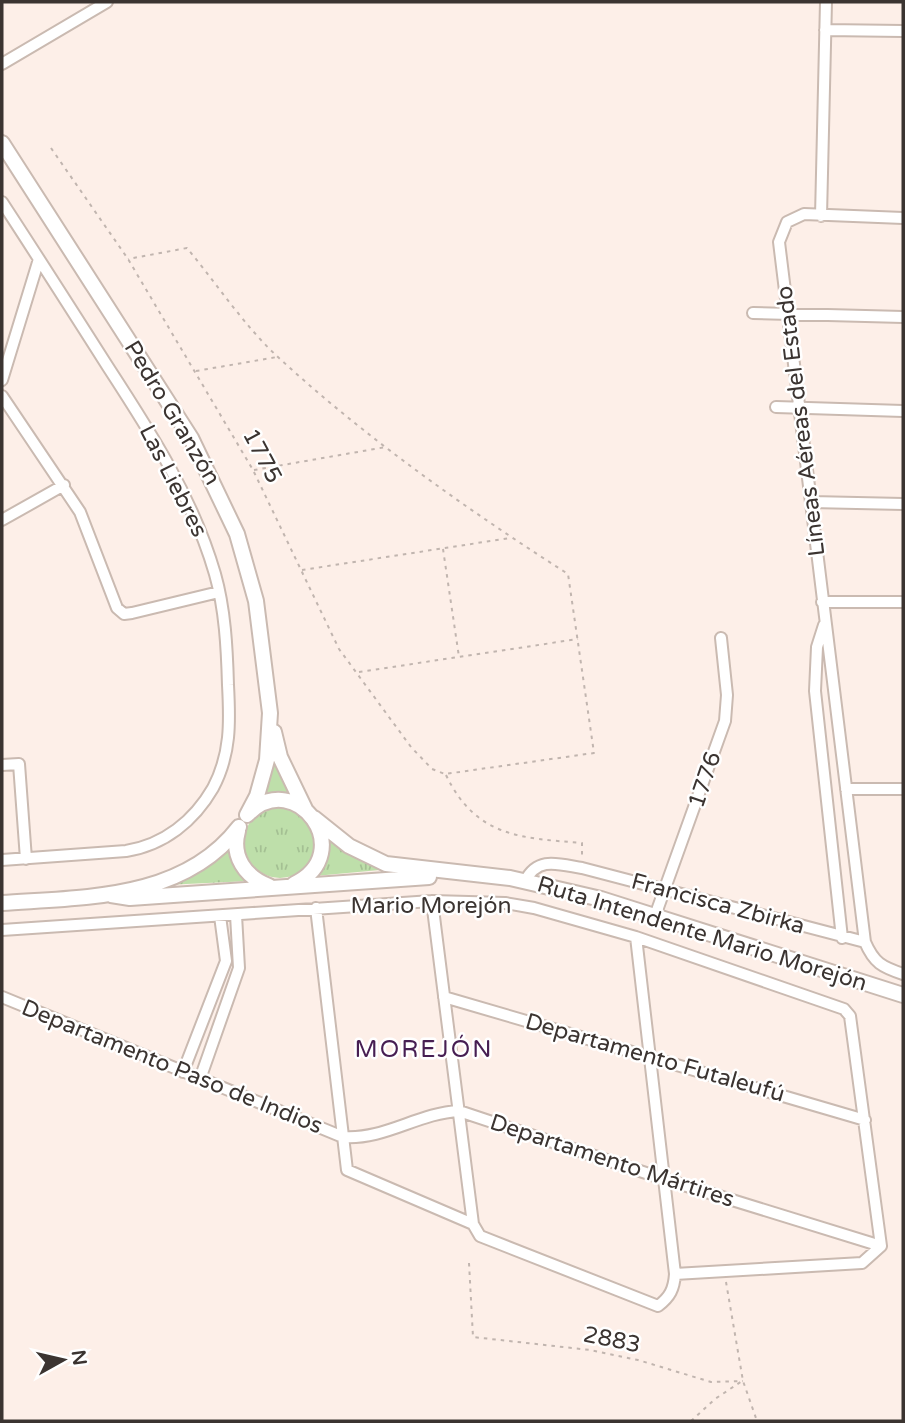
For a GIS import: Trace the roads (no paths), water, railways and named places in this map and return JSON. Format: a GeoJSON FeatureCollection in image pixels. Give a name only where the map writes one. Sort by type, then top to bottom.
{"type":"FeatureCollection","features":[{"type":"Feature","properties":{"kind":"main road","name":"Pedro Granzón"},"geometry":{"type":"LineString","coordinates":[[2,143],[191,438],[224,502],[237,534],[256,601],[270,713],[280,757],[309,813]]}},
{"type":"Feature","properties":{"kind":"main road","name":"Pedro Granzón"},"geometry":{"type":"LineString","coordinates":[[243,821],[265,769],[270,743],[270,713]]}},
{"type":"Feature","properties":{"kind":"main road"},"geometry":{"type":"LineString","coordinates":[[2,903],[292,885],[309,874],[320,857],[321,837],[309,813],[295,803],[274,800],[263,803],[243,821],[222,847],[200,864],[129,894]]}},
{"type":"Feature","properties":{"kind":"main road","name":"Ruta Intendente Mario Morejón"},"geometry":{"type":"LineString","coordinates":[[309,813],[340,840],[372,858],[398,866],[525,881],[601,899],[903,995]]}},
{"type":"Feature","properties":{"kind":"main road"},"geometry":{"type":"LineString","coordinates":[[243,821],[236,837],[238,859],[251,876],[270,886]]}},
{"type":"Feature","properties":{"kind":"main road","name":"Ruta Intendente Mario Morejón"},"geometry":{"type":"LineString","coordinates":[[292,885],[458,874]]}},
{"type":"Feature","properties":{"kind":"street"},"geometry":{"type":"LineString","coordinates":[[2,64],[107,2]]}},
{"type":"Feature","properties":{"kind":"street"},"geometry":{"type":"LineString","coordinates":[[826,2],[821,216],[903,218]]}},
{"type":"Feature","properties":{"kind":"street"},"geometry":{"type":"LineString","coordinates":[[825,30],[903,31]]}},
{"type":"Feature","properties":{"kind":"street","name":"Las Liebres"},"geometry":{"type":"LineString","coordinates":[[2,202],[167,460],[199,529],[219,592],[228,669],[227,755],[205,801],[192,817],[169,836],[146,848],[26,859]]}},
{"type":"Feature","properties":{"kind":"street","name":"Líneas Aéreas del Estado"},"geometry":{"type":"LineString","coordinates":[[821,216],[804,214],[787,222],[779,242],[865,942]]}},
{"type":"Feature","properties":{"kind":"street"},"geometry":{"type":"LineString","coordinates":[[2,380],[39,259]]}},
{"type":"Feature","properties":{"kind":"street"},"geometry":{"type":"LineString","coordinates":[[753,313],[903,317]]}},
{"type":"Feature","properties":{"kind":"street"},"geometry":{"type":"LineString","coordinates":[[2,396],[80,512],[117,608],[124,614],[132,613],[219,592]]}},
{"type":"Feature","properties":{"kind":"street"},"geometry":{"type":"LineString","coordinates":[[776,407],[903,411]]}},
{"type":"Feature","properties":{"kind":"street"},"geometry":{"type":"LineString","coordinates":[[2,520],[64,485]]}},
{"type":"Feature","properties":{"kind":"street"},"geometry":{"type":"LineString","coordinates":[[811,502],[903,504]]}},
{"type":"Feature","properties":{"kind":"street"},"geometry":{"type":"LineString","coordinates":[[822,602],[903,603]]}},
{"type":"Feature","properties":{"kind":"street","name":"Líneas Aéreas del Estado"},"geometry":{"type":"LineString","coordinates":[[825,621],[817,647],[815,691],[842,938]]}},
{"type":"Feature","properties":{"kind":"street","name":"1776"},"geometry":{"type":"LineString","coordinates":[[655,916],[725,721],[727,695],[721,638]]}},
{"type":"Feature","properties":{"kind":"street"},"geometry":{"type":"LineString","coordinates":[[2,765],[19,764],[26,859],[2,860]]}},
{"type":"Feature","properties":{"kind":"street"},"geometry":{"type":"LineString","coordinates":[[846,789],[903,789]]}},
{"type":"Feature","properties":{"kind":"street","name":"Francisca Zbirka"},"geometry":{"type":"LineString","coordinates":[[525,881],[538,864],[582,868],[865,942]]}},
{"type":"Feature","properties":{"kind":"street"},"geometry":{"type":"LineString","coordinates":[[129,894],[131,920]]}},
{"type":"Feature","properties":{"kind":"street"},"geometry":{"type":"LineString","coordinates":[[432,901],[473,1224],[480,1236],[658,1306],[674,1288],[675,1274],[636,937]]}},
{"type":"Feature","properties":{"kind":"street","name":"Mario Morejón"},"geometry":{"type":"LineString","coordinates":[[2,930],[432,901],[505,903],[534,908],[636,937],[844,1009],[850,1016],[865,1120]]}},
{"type":"Feature","properties":{"kind":"street"},"geometry":{"type":"LineString","coordinates":[[316,908],[347,1170],[473,1224]]}},
{"type":"Feature","properties":{"kind":"street"},"geometry":{"type":"LineString","coordinates":[[200,1079],[239,968],[236,915]]}},
{"type":"Feature","properties":{"kind":"street"},"geometry":{"type":"LineString","coordinates":[[183,1072],[226,961],[220,916]]}},
{"type":"Feature","properties":{"kind":"street"},"geometry":{"type":"LineString","coordinates":[[865,942],[872,958],[880,967],[903,974]]}},
{"type":"Feature","properties":{"kind":"street","name":"Departamento Paso de Indios"},"geometry":{"type":"LineString","coordinates":[[2,997],[343,1137]]}},
{"type":"Feature","properties":{"kind":"street","name":"Departamento Futaleufú"},"geometry":{"type":"LineString","coordinates":[[444,997],[865,1120]]}},
{"type":"Feature","properties":{"kind":"street","name":"Departamento Mártires"},"geometry":{"type":"LineString","coordinates":[[343,1137],[388,1132],[442,1112],[459,1111],[664,1179],[881,1246]]}},
{"type":"Feature","properties":{"kind":"street"},"geometry":{"type":"LineString","coordinates":[[675,1274],[862,1263],[881,1246],[865,1120]]}},
{"type":"Feature","properties":{"kind":"district","name":"MOREJÓN"},"geometry":{"type":"Point","coordinates":[424,1049]}}]}
